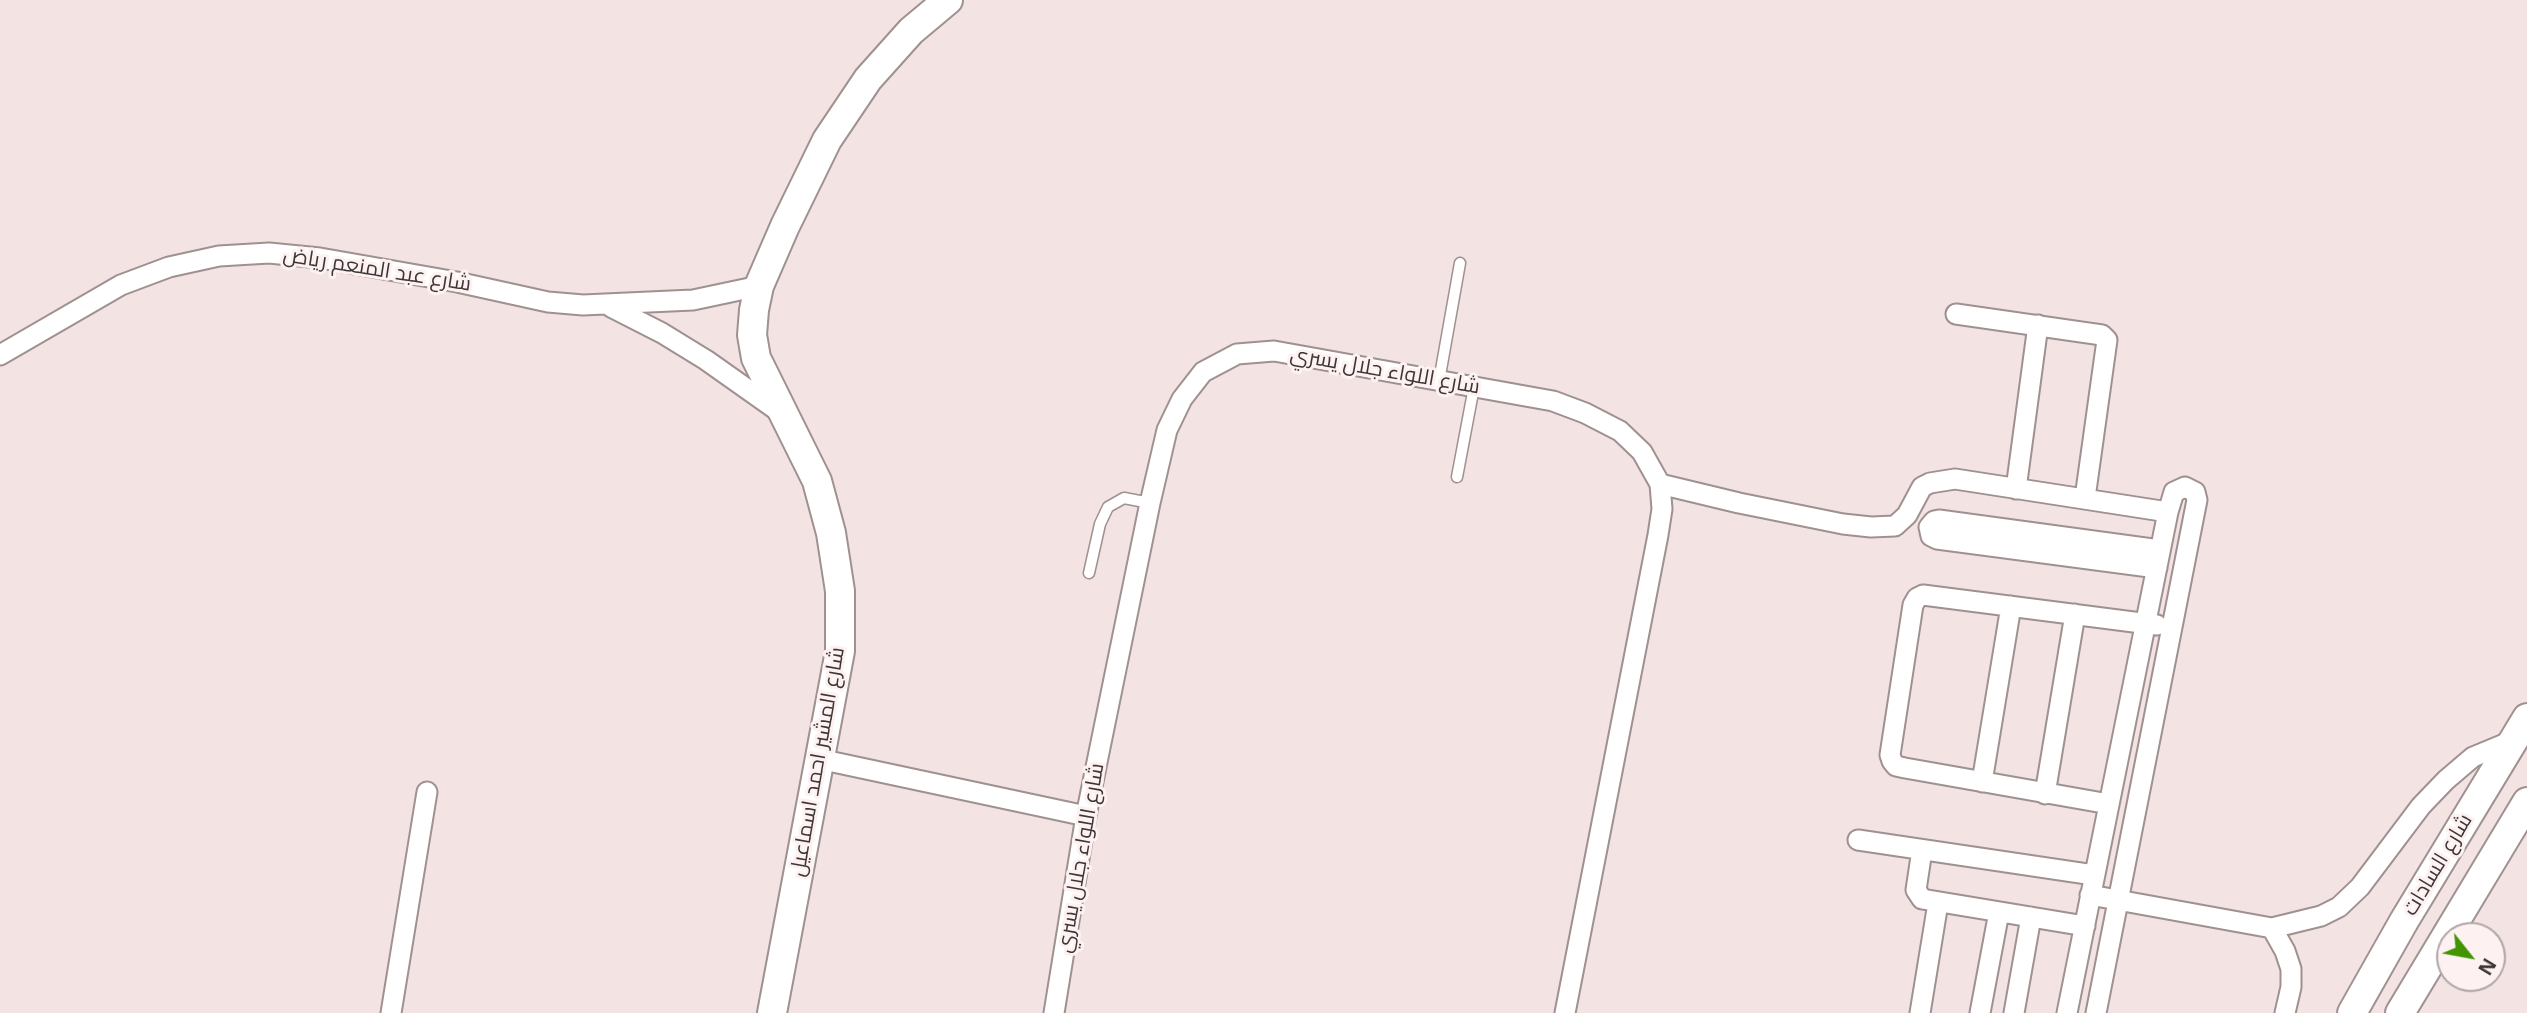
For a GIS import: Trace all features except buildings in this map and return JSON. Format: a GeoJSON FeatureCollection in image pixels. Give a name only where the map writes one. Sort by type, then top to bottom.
{"type":"FeatureCollection","features":[{"type":"Feature","properties":{"kind":"street","name":"شارع المشير احمد اسماعيل"},"geometry":{"type":"LineString","coordinates":[[772,1013],[840,651],[840,591],[831,533],[817,481],[756,358],[752,335],[754,310],[759,286],[827,140],[868,79],[911,31],[948,0]]}},
{"type":"Feature","properties":{"kind":"street","name":"شارع عبد المنعم رياض"},"geometry":{"type":"LineString","coordinates":[[0,355],[121,285],[169,267],[219,256],[269,253],[320,258],[457,282],[548,302],[607,305],[693,300],[759,286]]}},
{"type":"Feature","properties":{"kind":"street","name":"شارع عبد المنعم رياض"},"geometry":{"type":"LineString","coordinates":[[607,305],[684,346],[782,414]]}},
{"type":"Feature","properties":{"kind":"street"},"geometry":{"type":"LineString","coordinates":[[1956,314],[2102,335],[2107,340],[2085,498]]}},
{"type":"Feature","properties":{"kind":"street"},"geometry":{"type":"LineString","coordinates":[[2016,489],[2038,325]]}},
{"type":"Feature","properties":{"kind":"street","name":"شارع اللواء جلال يسري"},"geometry":{"type":"LineString","coordinates":[[1054,1013],[1086,816],[1167,430],[1182,399],[1203,372],[1237,354],[1274,351],[1553,401],[1620,431],[1642,452],[1660,484],[1662,509],[1658,535],[1565,1013]]}},
{"type":"Feature","properties":{"kind":"street"},"geometry":{"type":"LineString","coordinates":[[1660,484],[1843,524],[1871,527],[1895,526],[1902,521],[1922,487],[1955,479],[2168,512]]}},
{"type":"Feature","properties":{"kind":"street"},"geometry":{"type":"LineString","coordinates":[[2067,1013],[2168,512],[2177,489],[2185,487],[2195,492],[2197,500],[2096,1013]]}},
{"type":"Feature","properties":{"kind":"street"},"geometry":{"type":"LineString","coordinates":[[1939,520],[2158,559],[1937,539],[1931,536],[1929,527],[1939,520]]}},
{"type":"Feature","properties":{"kind":"street"},"geometry":{"type":"LineString","coordinates":[[2109,804],[1896,766],[1890,755],[1913,605],[1917,598],[1923,595],[2172,626]]}},
{"type":"Feature","properties":{"kind":"street"},"geometry":{"type":"LineString","coordinates":[[1982,782],[2011,606]]}},
{"type":"Feature","properties":{"kind":"street"},"geometry":{"type":"LineString","coordinates":[[2045,794],[2076,614]]}},
{"type":"Feature","properties":{"kind":"street"},"geometry":{"type":"LineString","coordinates":[[2091,895],[2272,928],[2321,916],[2339,907],[2360,887],[2420,806],[2446,780],[2473,757],[2521,729]]}},
{"type":"Feature","properties":{"kind":"street","name":"شارع السادات"},"geometry":{"type":"LineString","coordinates":[[2352,1013],[2428,881],[2521,729]]}},
{"type":"Feature","properties":{"kind":"street"},"geometry":{"type":"LineString","coordinates":[[819,759],[1086,816]]}},
{"type":"Feature","properties":{"kind":"street"},"geometry":{"type":"LineString","coordinates":[[391,1013],[427,792]]}},
{"type":"Feature","properties":{"kind":"street","name":"شارع السادات"},"geometry":{"type":"LineString","coordinates":[[2400,1013],[2527,802]]}},
{"type":"Feature","properties":{"kind":"street"},"geometry":{"type":"LineString","coordinates":[[1858,840],[2094,875]]}},
{"type":"Feature","properties":{"kind":"street"},"geometry":{"type":"LineString","coordinates":[[1922,850],[1916,890],[1922,899],[2085,926]]}},
{"type":"Feature","properties":{"kind":"street"},"geometry":{"type":"LineString","coordinates":[[2428,881],[2465,904]]}},
{"type":"Feature","properties":{"kind":"street"},"geometry":{"type":"LineString","coordinates":[[1920,1013],[1937,903]]}},
{"type":"Feature","properties":{"kind":"street"},"geometry":{"type":"LineString","coordinates":[[1980,1013],[1999,912]]}},
{"type":"Feature","properties":{"kind":"street"},"geometry":{"type":"LineString","coordinates":[[2014,1013],[2031,917]]}},
{"type":"Feature","properties":{"kind":"street"},"geometry":{"type":"LineString","coordinates":[[2272,928],[2285,951],[2291,969],[2291,988],[2285,1013]]}},
{"type":"Feature","properties":{"kind":"lane"},"geometry":{"type":"LineString","coordinates":[[1439,381],[1460,263]]}},
{"type":"Feature","properties":{"kind":"lane"},"geometry":{"type":"LineString","coordinates":[[1457,477],[1474,387]]}},
{"type":"Feature","properties":{"kind":"lane"},"geometry":{"type":"LineString","coordinates":[[1089,573],[1100,524],[1108,507],[1124,498],[1150,503]]}}]}
